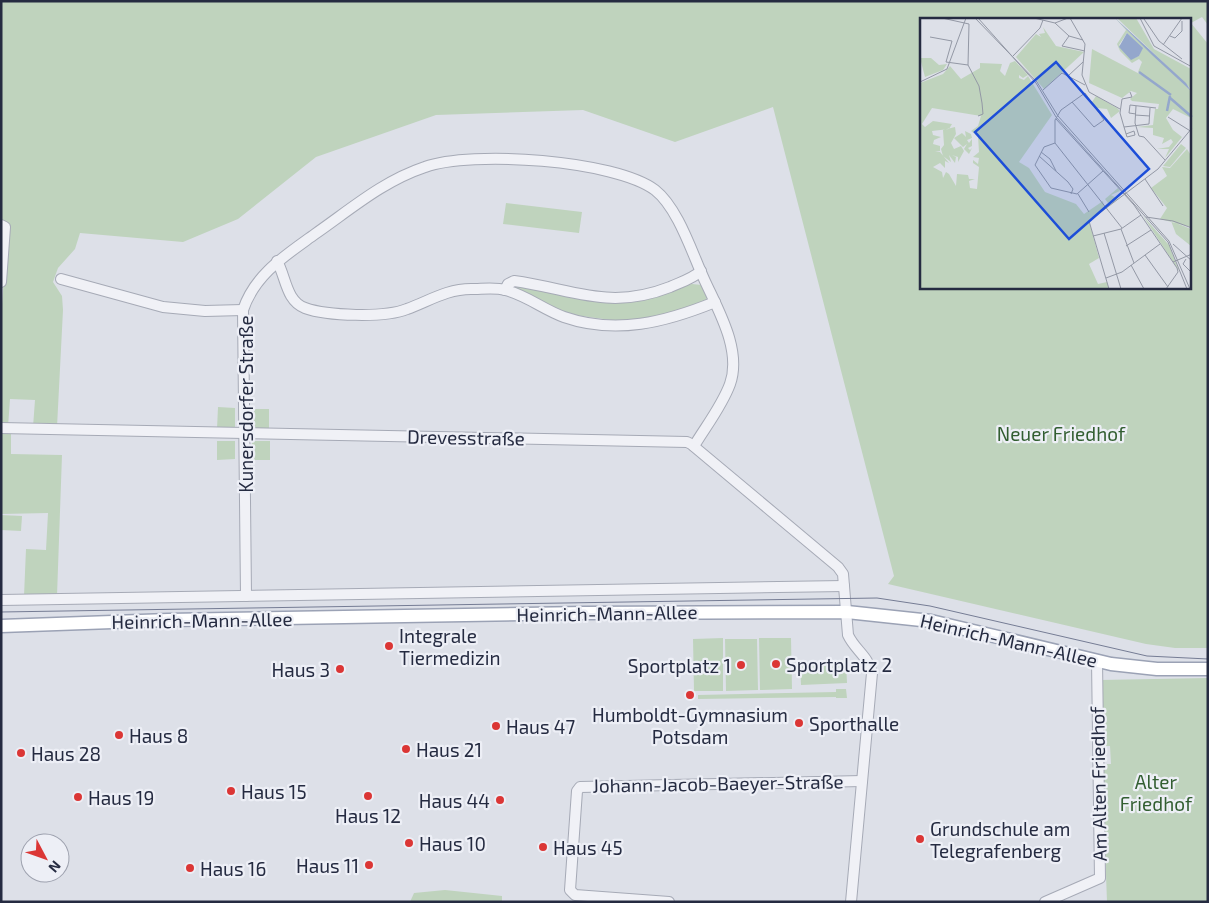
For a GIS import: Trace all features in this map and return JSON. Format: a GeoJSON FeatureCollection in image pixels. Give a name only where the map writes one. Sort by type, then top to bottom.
{"type":"FeatureCollection","features":[{"type":"Feature","properties":{"kind":"main road","name":"Heinrich-Mann-Allee"},"geometry":{"type":"LineString","coordinates":[[1,626],[166,620],[584,613],[847,612],[931,621],[1097,661],[1138,668],[1208,669]]}},
{"type":"Feature","properties":{"kind":"street","name":"Kunersdorfer Straße"},"geometry":{"type":"LineString","coordinates":[[246,596],[243,310],[259,279],[277,261],[390,182],[427,165],[475,158],[560,163],[609,172],[646,185],[661,196],[670,206],[701,271],[732,347],[733,375],[728,390],[694,446]]}},
{"type":"Feature","properties":{"kind":"street"},"geometry":{"type":"LineString","coordinates":[[1,282],[3,226]]}},
{"type":"Feature","properties":{"kind":"street"},"geometry":{"type":"LineString","coordinates":[[277,261],[290,296],[298,303],[314,309],[378,315],[398,312],[436,296],[459,289],[505,290],[564,317],[618,327],[666,319],[715,302]]}},
{"type":"Feature","properties":{"kind":"street"},"geometry":{"type":"LineString","coordinates":[[505,290],[508,284],[514,281],[598,298],[627,298],[666,288],[693,278],[701,271]]}},
{"type":"Feature","properties":{"kind":"street"},"geometry":{"type":"LineString","coordinates":[[61,279],[163,307],[205,311],[243,310]]}},
{"type":"Feature","properties":{"kind":"street","name":"Drevesstraße"},"geometry":{"type":"LineString","coordinates":[[1,428],[686,442],[694,446],[838,567],[843,574],[848,635],[851,642],[866,658],[872,673],[851,902]]}},
{"type":"Feature","properties":{"kind":"street","name":"Heinrich-Mann-Allee"},"geometry":{"type":"LineString","coordinates":[[1,600],[844,586]]}},
{"type":"Feature","properties":{"kind":"street","name":"Am Alten Friedhof"},"geometry":{"type":"LineString","coordinates":[[1051,901],[1100,878],[1097,661]]}},
{"type":"Feature","properties":{"kind":"street","name":"Johann-Jacob-Baeyer-Straße"},"geometry":{"type":"LineString","coordinates":[[669,902],[575,895],[570,890],[577,791],[584,785],[862,780]]}},
{"type":"Feature","properties":{"kind":"green space","name":"Neuer Friedhof"},"geometry":{"type":"Polygon","coordinates":[[[1,1],[1208,1],[1208,25],[1202,17],[1192,22],[1192,18],[920,18],[920,289],[1192,289],[1192,24],[1208,44],[1208,648],[1175,648],[1146,644],[888,584],[894,576],[773,107],[675,142],[583,110],[436,115],[316,157],[238,219],[183,242],[80,233],[75,249],[58,268],[53,282],[62,296],[63,310],[57,427],[33,427],[35,400],[10,399],[8,427],[1,427],[1,317],[8,227],[1,223],[1,1]]]}},
{"type":"Feature","properties":{"kind":"green space"},"geometry":{"type":"Polygon","coordinates":[[[506,203],[582,212],[579,233],[503,224],[506,203]]]}},
{"type":"Feature","properties":{"kind":"green space"},"geometry":{"type":"Polygon","coordinates":[[[692,284],[702,285],[708,295],[705,303],[633,323],[567,314],[514,292],[516,285],[600,302],[658,293],[692,284]]]}},
{"type":"Feature","properties":{"kind":"green space"},"geometry":{"type":"Polygon","coordinates":[[[218,407],[235,408],[235,429],[217,429],[218,407]]]}},
{"type":"Feature","properties":{"kind":"green space"},"geometry":{"type":"Polygon","coordinates":[[[252,409],[269,409],[269,429],[252,429],[252,409]]]}},
{"type":"Feature","properties":{"kind":"green space"},"geometry":{"type":"Polygon","coordinates":[[[1,430],[11,430],[11,454],[62,455],[57,596],[24,596],[26,549],[46,550],[48,513],[1,514],[1,430]]]}},
{"type":"Feature","properties":{"kind":"green space"},"geometry":{"type":"Polygon","coordinates":[[[217,441],[235,441],[235,459],[217,460],[217,441]]]}},
{"type":"Feature","properties":{"kind":"green space"},"geometry":{"type":"Polygon","coordinates":[[[252,441],[270,441],[270,460],[252,460],[252,441]]]}},
{"type":"Feature","properties":{"kind":"green space"},"geometry":{"type":"Polygon","coordinates":[[[1,515],[22,516],[21,531],[1,530],[1,515]]]}},
{"type":"Feature","properties":{"kind":"green space"},"geometry":{"type":"Polygon","coordinates":[[[723,638],[723,691],[694,691],[693,639],[723,638]]]}},
{"type":"Feature","properties":{"kind":"green space","name":"Sportplatz 2"},"geometry":{"type":"Polygon","coordinates":[[[759,638],[791,638],[792,689],[760,690],[759,638]]]}},
{"type":"Feature","properties":{"kind":"green space","name":"Sportplatz 1"},"geometry":{"type":"Polygon","coordinates":[[[725,639],[757,639],[758,690],[726,691],[725,639]]]}},
{"type":"Feature","properties":{"kind":"green space"},"geometry":{"type":"Polygon","coordinates":[[[846,661],[847,683],[801,685],[800,662],[846,661]]]}},
{"type":"Feature","properties":{"kind":"green space","name":"Alter Friedhof"},"geometry":{"type":"Polygon","coordinates":[[[1208,678],[1208,902],[1107,902],[1102,764],[1111,764],[1110,746],[1102,746],[1100,680],[1208,678]]]}},
{"type":"Feature","properties":{"kind":"green space"},"geometry":{"type":"Polygon","coordinates":[[[836,689],[846,689],[847,698],[698,699],[698,695],[836,692],[836,689]]]}},
{"type":"Feature","properties":{"kind":"green space"},"geometry":{"type":"Polygon","coordinates":[[[445,890],[502,896],[502,902],[410,902],[414,893],[445,890]]]}},
{"type":"Feature","properties":{"kind":"tram line"},"geometry":{"type":"LineString","coordinates":[[1,612],[877,598],[930,606],[1147,656],[1208,659]]}},
{"type":"Feature","properties":{"kind":"place","name":"Integrale Tiermedizin"},"geometry":{"type":"Point","coordinates":[389,646]}},
{"type":"Feature","properties":{"kind":"place","name":"Sportplatz 2"},"geometry":{"type":"Point","coordinates":[776,664]}},
{"type":"Feature","properties":{"kind":"place","name":"Sportplatz 1"},"geometry":{"type":"Point","coordinates":[741,665]}},
{"type":"Feature","properties":{"kind":"place","name":"Haus 3"},"geometry":{"type":"Point","coordinates":[340,669]}},
{"type":"Feature","properties":{"kind":"place","name":"Humboldt-Gymnasium Potsdam"},"geometry":{"type":"Point","coordinates":[690,695]}},
{"type":"Feature","properties":{"kind":"place","name":"Sporthalle"},"geometry":{"type":"Point","coordinates":[799,723]}},
{"type":"Feature","properties":{"kind":"place","name":"Haus 47"},"geometry":{"type":"Point","coordinates":[496,726]}},
{"type":"Feature","properties":{"kind":"place","name":"Haus 8"},"geometry":{"type":"Point","coordinates":[119,735]}},
{"type":"Feature","properties":{"kind":"place","name":"Haus 21"},"geometry":{"type":"Point","coordinates":[406,749]}},
{"type":"Feature","properties":{"kind":"place","name":"Haus 28"},"geometry":{"type":"Point","coordinates":[21,753]}},
{"type":"Feature","properties":{"kind":"place","name":"Haus 15"},"geometry":{"type":"Point","coordinates":[231,791]}},
{"type":"Feature","properties":{"kind":"place","name":"Haus 12"},"geometry":{"type":"Point","coordinates":[368,796]}},
{"type":"Feature","properties":{"kind":"place","name":"Haus 19"},"geometry":{"type":"Point","coordinates":[78,797]}},
{"type":"Feature","properties":{"kind":"place","name":"Haus 44"},"geometry":{"type":"Point","coordinates":[500,800]}},
{"type":"Feature","properties":{"kind":"place","name":"Grundschule am Telegrafenberg"},"geometry":{"type":"Point","coordinates":[920,839]}},
{"type":"Feature","properties":{"kind":"place","name":"Haus 10"},"geometry":{"type":"Point","coordinates":[409,843]}},
{"type":"Feature","properties":{"kind":"place","name":"Haus 45"},"geometry":{"type":"Point","coordinates":[543,847]}},
{"type":"Feature","properties":{"kind":"place","name":"Haus 11"},"geometry":{"type":"Point","coordinates":[369,865]}},
{"type":"Feature","properties":{"kind":"place","name":"Haus 16"},"geometry":{"type":"Point","coordinates":[190,868]}}]}
